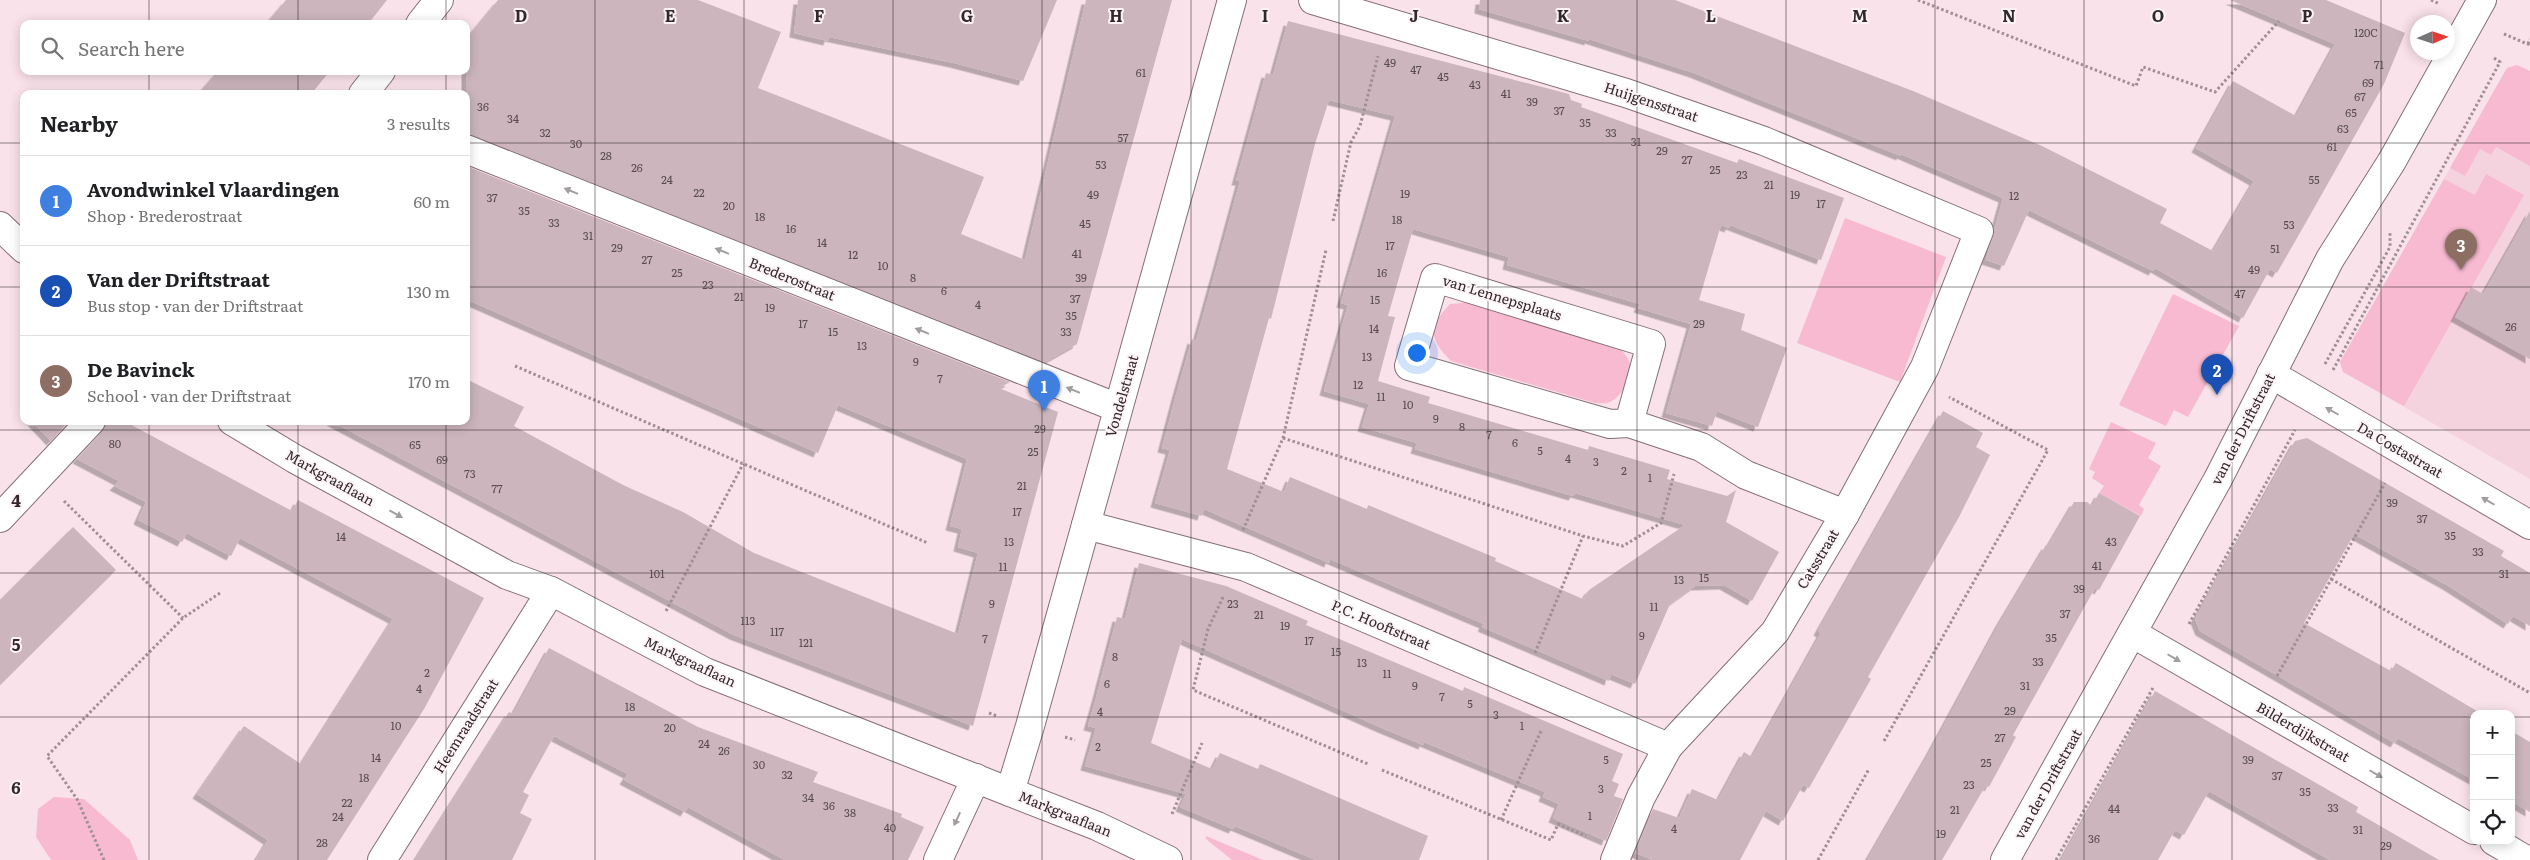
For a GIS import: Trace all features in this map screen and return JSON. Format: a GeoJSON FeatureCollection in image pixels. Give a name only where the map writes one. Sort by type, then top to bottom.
{"type":"FeatureCollection","features":[{"type":"Feature","properties":{"kind":"street"},"geometry":{"type":"LineString","coordinates":[[423,20],[439,0]]}},
{"type":"Feature","properties":{"kind":"street","name":"Vondelstraat"},"geometry":{"type":"LineString","coordinates":[[1010,792],[1232,0]]}},
{"type":"Feature","properties":{"kind":"street","name":"Huijgensstraat"},"geometry":{"type":"LineString","coordinates":[[1313,0],[1626,93],[1764,141],[1980,231]]}},
{"type":"Feature","properties":{"kind":"street","name":"van der Driftstraat"},"geometry":{"type":"LineString","coordinates":[[2006,860],[2218,479],[2330,258],[2392,161],[2482,0]]}},
{"type":"Feature","properties":{"kind":"street"},"geometry":{"type":"LineString","coordinates":[[366,90],[378,75]]}},
{"type":"Feature","properties":{"kind":"street","name":"Brederostraat"},"geometry":{"type":"LineString","coordinates":[[470,151],[1118,408]]}},
{"type":"Feature","properties":{"kind":"street"},"geometry":{"type":"LineString","coordinates":[[0,226],[20,245]]}},
{"type":"Feature","properties":{"kind":"street","name":"Catsstraat"},"geometry":{"type":"LineString","coordinates":[[1617,855],[1641,797],[1668,747],[1775,632],[1845,514],[1938,337],[1980,231]]}},
{"type":"Feature","properties":{"kind":"street","name":"van Lennepsplaats"},"geometry":{"type":"LineString","coordinates":[[1629,423],[1651,344],[1435,278],[1409,366],[1610,424],[1629,423],[1701,447],[1746,475],[1845,514]]}},
{"type":"Feature","properties":{"kind":"street","name":"Da Costastraat"},"geometry":{"type":"LineString","coordinates":[[2270,374],[2530,525]]}},
{"type":"Feature","properties":{"kind":"street"},"geometry":{"type":"LineString","coordinates":[[0,518],[87,425]]}},
{"type":"Feature","properties":{"kind":"street","name":"Markgraaflaan"},"geometry":{"type":"LineString","coordinates":[[239,425],[295,459],[507,575],[551,591],[704,672],[1097,826],[1168,860]]}},
{"type":"Feature","properties":{"kind":"street","name":"P.C. Hooftstraat"},"geometry":{"type":"LineString","coordinates":[[1086,525],[1233,563],[1668,747]]}},
{"type":"Feature","properties":{"kind":"street","name":"Heemraadstraat"},"geometry":{"type":"LineString","coordinates":[[382,860],[551,591]]}},
{"type":"Feature","properties":{"kind":"street","name":"Bilderdijkstraat"},"geometry":{"type":"LineString","coordinates":[[2132,633],[2470,828]]}},
{"type":"Feature","properties":{"kind":"street"},"geometry":{"type":"LineString","coordinates":[[938,860],[976,778]]}},
{"type":"Feature","properties":{"kind":"street"},"geometry":{"type":"LineString","coordinates":[[2501,845],[2526,860]]}},
{"type":"Feature","properties":{"kind":"path"},"geometry":{"type":"LineString","coordinates":[[1918,0],[2136,86],[2144,67],[2215,92],[2279,21]]}},
{"type":"Feature","properties":{"kind":"path"},"geometry":{"type":"LineString","coordinates":[[1333,221],[1351,142],[1360,126],[1388,22]]}},
{"type":"Feature","properties":{"kind":"path"},"geometry":{"type":"LineString","coordinates":[[2503,34],[2529,44],[2530,39]]}},
{"type":"Feature","properties":{"kind":"path"},"geometry":{"type":"LineString","coordinates":[[2056,860],[2171,657],[2312,400],[2332,371],[2500,62],[2494,58]]}},
{"type":"Feature","properties":{"kind":"path"},"geometry":{"type":"LineString","coordinates":[[1326,250],[1283,438],[1208,629],[1192,690],[1368,764]]}},
{"type":"Feature","properties":{"kind":"path"},"geometry":{"type":"LineString","coordinates":[[514,366],[928,543]]}},
{"type":"Feature","properties":{"kind":"path"},"geometry":{"type":"LineString","coordinates":[[1884,741],[2048,450],[1917,380]]}},
{"type":"Feature","properties":{"kind":"path"},"geometry":{"type":"LineString","coordinates":[[1283,438],[1583,536],[1623,546],[1660,523],[1684,442]]}},
{"type":"Feature","properties":{"kind":"path"},"geometry":{"type":"LineString","coordinates":[[2260,707],[2403,452]]}},
{"type":"Feature","properties":{"kind":"path"},"geometry":{"type":"LineString","coordinates":[[649,643],[743,464]]}},
{"type":"Feature","properties":{"kind":"path"},"geometry":{"type":"LineString","coordinates":[[39,476],[183,618]]}},
{"type":"Feature","properties":{"kind":"path"},"geometry":{"type":"LineString","coordinates":[[1514,682],[1528,653],[1534,655],[1583,536]]}},
{"type":"Feature","properties":{"kind":"path"},"geometry":{"type":"LineString","coordinates":[[2331,579],[2530,693]]}},
{"type":"Feature","properties":{"kind":"path"},"geometry":{"type":"LineString","coordinates":[[104,860],[77,799],[47,756],[183,618],[220,593]]}},
{"type":"Feature","properties":{"kind":"path"},"geometry":{"type":"LineString","coordinates":[[1501,820],[1555,699]]}},
{"type":"Feature","properties":{"kind":"path"},"geometry":{"type":"LineString","coordinates":[[1065,737],[1075,740]]}},
{"type":"Feature","properties":{"kind":"path"},"geometry":{"type":"LineString","coordinates":[[1172,814],[1202,743]]}},
{"type":"Feature","properties":{"kind":"path"},"geometry":{"type":"LineString","coordinates":[[1818,860],[1869,769]]}},
{"type":"Feature","properties":{"kind":"path"},"geometry":{"type":"LineString","coordinates":[[1382,770],[1551,840],[1558,824],[1617,855]]}},
{"type":"Feature","properties":{"kind":"shaded area"},"geometry":{"type":"Polygon","coordinates":[[[2517,65],[2530,71],[2530,479],[2343,372],[2340,362],[2507,68],[2517,65]]]}},
{"type":"Feature","properties":{"kind":"shaded area"},"geometry":{"type":"Polygon","coordinates":[[[2517,65],[2530,71],[2530,166],[2496,147],[2491,155],[2480,149],[2465,176],[2450,168],[2507,68],[2517,65]]]}},
{"type":"Feature","properties":{"kind":"shaded area"},"geometry":{"type":"Polygon","coordinates":[[[2486,174],[2524,195],[2404,406],[2343,372],[2340,362],[2444,179],[2475,195],[2486,174]]]}},
{"type":"Feature","properties":{"kind":"shaded area"},"geometry":{"type":"Polygon","coordinates":[[[1845,218],[1946,257],[1900,382],[1797,343],[1845,218]]]}},
{"type":"Feature","properties":{"kind":"shaded area"},"geometry":{"type":"Polygon","coordinates":[[[2173,294],[2239,326],[2188,417],[2174,410],[2166,426],[2119,405],[2173,294]]]}},
{"type":"Feature","properties":{"kind":"shaded area"},"geometry":{"type":"Polygon","coordinates":[[[1474,302],[1617,346],[1627,357],[1630,365],[1628,381],[1618,396],[1610,402],[1595,403],[1451,361],[1438,346],[1435,339],[1435,326],[1450,304],[1474,302]]]}},
{"type":"Feature","properties":{"kind":"shaded area"},"geometry":{"type":"Polygon","coordinates":[[[2111,422],[2156,443],[2148,458],[2161,466],[2139,505],[2144,509],[2141,516],[2099,493],[2104,486],[2092,478],[2095,472],[2089,469],[2111,422]]]}},
{"type":"Feature","properties":{"kind":"shaded area"},"geometry":{"type":"Polygon","coordinates":[[[54,797],[84,799],[130,840],[138,860],[51,860],[36,837],[38,809],[54,797]]]}},
{"type":"Feature","properties":{"kind":"shaded area"},"geometry":{"type":"Polygon","coordinates":[[[1206,836],[1263,860],[1232,860],[1206,839],[1206,836]]]}},
{"type":"Feature","properties":{"kind":"building"},"geometry":{"type":"Polygon","coordinates":[[[286,0],[387,0],[371,20],[269,20],[286,0]]]}},
{"type":"Feature","properties":{"kind":"building"},"geometry":{"type":"Polygon","coordinates":[[[498,0],[698,0],[781,32],[758,88],[984,177],[961,234],[1025,260],[1086,0],[1172,0],[1077,344],[1045,362],[470,136],[470,90],[466,90],[466,75],[470,75],[470,34],[498,0]]]}},
{"type":"Feature","properties":{"kind":"building"},"geometry":{"type":"Polygon","coordinates":[[[798,0],[1057,0],[1023,81],[954,63],[829,37],[828,41],[794,33],[798,0]]]}},
{"type":"Feature","properties":{"kind":"building"},"geometry":{"type":"Polygon","coordinates":[[[1480,0],[1675,0],[1913,91],[2042,146],[2167,209],[2160,223],[2213,251],[2254,181],[2196,148],[2233,81],[2296,116],[2335,44],[2230,0],[2326,0],[2405,33],[2384,84],[2309,217],[2277,273],[2270,269],[2243,318],[2155,268],[2153,271],[2029,210],[2004,266],[1986,260],[2003,198],[1901,154],[1901,156],[1694,73],[1589,39],[1589,41],[1479,9],[1480,0]]]}},
{"type":"Feature","properties":{"kind":"building"},"geometry":{"type":"Polygon","coordinates":[[[1288,21],[1569,94],[1571,100],[1582,104],[1581,107],[1737,163],[1739,159],[1844,198],[1821,260],[1730,225],[1729,228],[1721,225],[1699,300],[1745,314],[1741,330],[1787,348],[1758,427],[1717,411],[1712,426],[1666,413],[1691,324],[1638,308],[1640,304],[1507,265],[1509,257],[1413,229],[1388,316],[1395,317],[1378,381],[1430,397],[1428,403],[1588,450],[1589,446],[1670,470],[1667,479],[1727,496],[1736,490],[1726,522],[1779,552],[1752,601],[1724,585],[1695,586],[1670,604],[1635,684],[1611,674],[1609,681],[1482,627],[1484,624],[1330,559],[1329,563],[1204,509],[1202,516],[1155,503],[1170,450],[1162,448],[1176,395],[1192,339],[1196,341],[1240,181],[1236,181],[1266,73],[1273,75],[1288,21]],[[1329,100],[1315,144],[1271,319],[1269,318],[1227,469],[1284,492],[1290,477],[1367,509],[1368,505],[1496,558],[1495,561],[1583,599],[1589,590],[1685,525],[1575,493],[1573,496],[1415,449],[1417,443],[1362,427],[1369,404],[1324,391],[1348,305],[1341,303],[1395,116],[1329,100]]]}},
{"type":"Feature","properties":{"kind":"building"},"geometry":{"type":"Polygon","coordinates":[[[215,75],[327,75],[314,90],[201,90],[215,75]]]}},
{"type":"Feature","properties":{"kind":"building"},"geometry":{"type":"Polygon","coordinates":[[[470,168],[1010,382],[999,388],[1058,412],[973,726],[734,635],[339,425],[470,425],[470,381],[524,407],[514,426],[623,485],[683,512],[754,553],[958,634],[978,553],[958,547],[962,529],[950,526],[967,459],[838,405],[818,453],[470,301],[470,168]]]}},
{"type":"Feature","properties":{"kind":"building"},"geometry":{"type":"Polygon","coordinates":[[[2530,211],[2530,359],[2455,317],[2471,287],[2483,294],[2530,211]]]}},
{"type":"Feature","properties":{"kind":"building"},"geometry":{"type":"Polygon","coordinates":[[[1943,411],[1983,433],[1976,447],[1990,455],[1959,517],[1868,677],[1871,679],[1809,788],[1803,785],[1783,821],[1766,811],[1740,860],[1653,860],[1635,853],[1653,809],[1679,818],[1692,789],[1718,800],[1744,752],[1752,757],[1821,633],[1818,631],[1943,411]]]}},
{"type":"Feature","properties":{"kind":"building"},"geometry":{"type":"Polygon","coordinates":[[[36,425],[65,425],[51,441],[36,425]]]}},
{"type":"Feature","properties":{"kind":"building"},"geometry":{"type":"Polygon","coordinates":[[[105,425],[131,425],[292,511],[298,500],[484,598],[424,709],[327,860],[256,860],[268,840],[197,794],[244,726],[301,764],[393,619],[240,538],[231,556],[187,533],[182,542],[138,520],[146,502],[114,486],[119,481],[77,459],[102,432],[105,425]]]}},
{"type":"Feature","properties":{"kind":"building"},"geometry":{"type":"Polygon","coordinates":[[[2307,438],[2504,551],[2501,556],[2530,573],[2530,626],[2513,616],[2508,624],[2447,585],[2354,534],[2304,623],[2391,671],[2396,663],[2475,710],[2470,710],[2470,778],[2398,738],[2395,743],[2200,631],[2195,619],[2295,441],[2307,438]]]}},
{"type":"Feature","properties":{"kind":"building"},"geometry":{"type":"Polygon","coordinates":[[[2099,493],[2140,516],[2099,590],[2095,588],[2013,735],[2016,737],[1989,787],[1986,785],[1942,860],[1867,860],[1929,753],[2000,622],[2046,545],[2048,546],[2074,502],[2087,502],[2092,506],[2099,493]]]}},
{"type":"Feature","properties":{"kind":"building"},"geometry":{"type":"Polygon","coordinates":[[[73,527],[116,570],[0,685],[0,600],[73,527]]]}},
{"type":"Feature","properties":{"kind":"building"},"geometry":{"type":"Polygon","coordinates":[[[1139,563],[1226,586],[1308,621],[1306,625],[1463,691],[1464,687],[1623,754],[1612,781],[1619,784],[1614,796],[1623,799],[1606,841],[1553,818],[1559,804],[1543,797],[1545,792],[1424,742],[1423,745],[1382,728],[1182,639],[1151,743],[1212,769],[1220,753],[1258,769],[1260,764],[1428,836],[1419,860],[1316,860],[1235,826],[1233,829],[1180,807],[1186,794],[1085,766],[1096,728],[1088,726],[1117,617],[1125,619],[1139,563]]]}},
{"type":"Feature","properties":{"kind":"building"},"geometry":{"type":"Polygon","coordinates":[[[549,648],[698,727],[818,772],[813,782],[902,814],[901,817],[924,827],[908,860],[785,860],[688,807],[685,812],[624,780],[628,774],[554,736],[523,792],[529,795],[520,813],[532,819],[512,860],[415,860],[509,712],[513,714],[549,648]]]}},
{"type":"Feature","properties":{"kind":"building"},"geometry":{"type":"Polygon","coordinates":[[[2155,691],[2358,807],[2356,812],[2439,860],[2330,860],[2209,791],[2184,835],[2175,830],[2158,860],[2061,860],[2155,691]]]}},
{"type":"Feature","properties":{"kind":"building"},"geometry":{"type":"Polygon","coordinates":[[[2515,733],[2530,742],[2530,812],[2515,803],[2515,733]]]}},
{"type":"Feature","properties":{"kind":"place","name":"De Bavinck"},"geometry":{"type":"Point","coordinates":[2461,270]}},
{"type":"Feature","properties":{"kind":"place","name":"Van der Driftstraat"},"geometry":{"type":"Point","coordinates":[2217,395]}},
{"type":"Feature","properties":{"kind":"place","name":"Avondwinkel Vlaardingen"},"geometry":{"type":"Point","coordinates":[1044,411]}}]}
